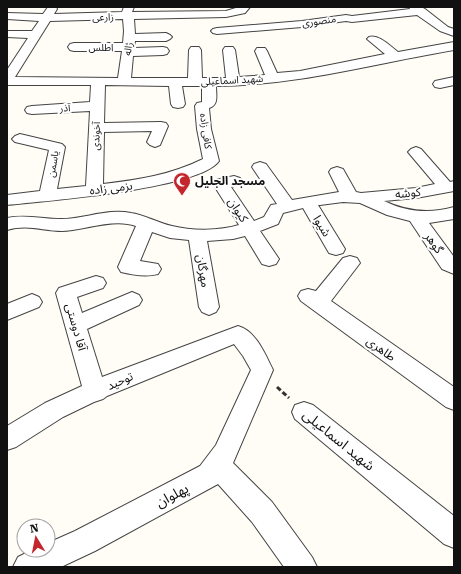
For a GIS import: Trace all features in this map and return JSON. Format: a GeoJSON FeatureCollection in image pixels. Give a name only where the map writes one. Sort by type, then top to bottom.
{"type":"FeatureCollection","features":[{"type":"Feature","properties":{"kind":"street"},"geometry":{"type":"LineString","coordinates":[[7,80],[19,53],[36,35],[53,7]]}},
{"type":"Feature","properties":{"kind":"street","name":"زارعی"},"geometry":{"type":"LineString","coordinates":[[7,16],[47,18],[94,17],[128,12],[226,14],[241,11],[245,7]]}},
{"type":"Feature","properties":{"kind":"street"},"geometry":{"type":"LineString","coordinates":[[417,9],[451,30]]}},
{"type":"Feature","properties":{"kind":"street","name":"منصوری"},"geometry":{"type":"LineString","coordinates":[[217,31],[302,24],[346,18],[361,21],[417,9]]}},
{"type":"Feature","properties":{"kind":"street","name":"ژاله"},"geometry":{"type":"LineString","coordinates":[[124,82],[130,31],[128,12]]}},
{"type":"Feature","properties":{"kind":"street"},"geometry":{"type":"LineString","coordinates":[[92,28],[94,17]]}},
{"type":"Feature","properties":{"kind":"street"},"geometry":{"type":"LineString","coordinates":[[7,34],[36,35]]}},
{"type":"Feature","properties":{"kind":"street"},"geometry":{"type":"LineString","coordinates":[[128,46],[166,37]]}},
{"type":"Feature","properties":{"kind":"street"},"geometry":{"type":"LineString","coordinates":[[372,39],[395,56]]}},
{"type":"Feature","properties":{"kind":"street"},"geometry":{"type":"LineString","coordinates":[[412,43],[423,51]]}},
{"type":"Feature","properties":{"kind":"street"},"geometry":{"type":"LineString","coordinates":[[128,46],[163,51]]}},
{"type":"Feature","properties":{"kind":"street","name":"اطلس"},"geometry":{"type":"LineString","coordinates":[[74,47],[128,46]]}},
{"type":"Feature","properties":{"kind":"street","name":"شهید اسماعیلی"},"geometry":{"type":"LineString","coordinates":[[7,80],[234,82],[324,71],[395,56],[454,46]]}},
{"type":"Feature","properties":{"kind":"street"},"geometry":{"type":"LineString","coordinates":[[195,50],[202,82]]}},
{"type":"Feature","properties":{"kind":"street"},"geometry":{"type":"LineString","coordinates":[[229,50],[234,82]]}},
{"type":"Feature","properties":{"kind":"street"},"geometry":{"type":"LineString","coordinates":[[261,51],[273,78]]}},
{"type":"Feature","properties":{"kind":"street"},"geometry":{"type":"LineString","coordinates":[[440,84],[454,81]]}},
{"type":"Feature","properties":{"kind":"street","name":"آخوندی"},"geometry":{"type":"LineString","coordinates":[[94,190],[98,82]]}},
{"type":"Feature","properties":{"kind":"street"},"geometry":{"type":"LineString","coordinates":[[175,82],[178,104]]}},
{"type":"Feature","properties":{"kind":"street","name":"کافی زاده"},"geometry":{"type":"LineString","coordinates":[[202,82],[209,104],[202,106],[204,129],[211,161]]}},
{"type":"Feature","properties":{"kind":"street","name":"آذر"},"geometry":{"type":"LineString","coordinates":[[32,110],[97,106]]}},
{"type":"Feature","properties":{"kind":"street"},"geometry":{"type":"LineString","coordinates":[[96,128],[161,126],[155,142]]}},
{"type":"Feature","properties":{"kind":"street","name":"یاسمن"},"geometry":{"type":"LineString","coordinates":[[20,139],[57,147],[48,195]]}},
{"type":"Feature","properties":{"kind":"street"},"geometry":{"type":"LineString","coordinates":[[416,152],[450,187]]}},
{"type":"Feature","properties":{"kind":"street","name":"بزمی زاده"},"geometry":{"type":"LineString","coordinates":[[15,199],[145,184],[194,170],[211,161]]}},
{"type":"Feature","properties":{"kind":"street"},"geometry":{"type":"LineString","coordinates":[[15,199],[13,222],[62,225],[114,218],[130,218],[170,232],[197,234],[233,233],[249,229],[272,220],[272,214],[277,209],[288,206],[260,167]]}},
{"type":"Feature","properties":{"kind":"street"},"geometry":{"type":"LineString","coordinates":[[337,172],[356,197],[387,209],[416,217],[444,216],[454,213]]}},
{"type":"Feature","properties":{"kind":"street","name":"کیوان"},"geometry":{"type":"LineString","coordinates":[[234,181],[221,184],[227,207],[249,229],[269,260]]}},
{"type":"Feature","properties":{"kind":"street"},"geometry":{"type":"LineString","coordinates":[[386,181],[397,195]]}},
{"type":"Feature","properties":{"kind":"street","name":"کوشه"},"geometry":{"type":"LineString","coordinates":[[288,206],[341,196],[356,197],[416,194],[450,187]]}},
{"type":"Feature","properties":{"kind":"street","name":"شیوا"},"geometry":{"type":"LineString","coordinates":[[308,203],[336,249]]}},
{"type":"Feature","properties":{"kind":"street","name":"گوهر"},"geometry":{"type":"LineString","coordinates":[[416,217],[449,264],[454,267]]}},
{"type":"Feature","properties":{"kind":"street"},"geometry":{"type":"LineString","coordinates":[[7,238],[34,226],[50,224]]}},
{"type":"Feature","properties":{"kind":"street"},"geometry":{"type":"LineString","coordinates":[[146,224],[128,267],[151,269]]}},
{"type":"Feature","properties":{"kind":"street","name":"مهرگان"},"geometry":{"type":"LineString","coordinates":[[197,234],[209,307]]}},
{"type":"Feature","properties":{"kind":"street","name":"طاهری"},"geometry":{"type":"LineString","coordinates":[[350,263],[313,300],[454,400]]}},
{"type":"Feature","properties":{"kind":"street","name":"آقا دوستی"},"geometry":{"type":"LineString","coordinates":[[95,392],[66,293],[96,283]]}},
{"type":"Feature","properties":{"kind":"street"},"geometry":{"type":"LineString","coordinates":[[76,325],[132,300]]}},
{"type":"Feature","properties":{"kind":"street"},"geometry":{"type":"LineString","coordinates":[[7,312],[32,302]]}},
{"type":"Feature","properties":{"kind":"street","name":"توحید"},"geometry":{"type":"LineString","coordinates":[[7,439],[54,411],[95,392],[186,353],[238,334],[251,350],[262,370]]}},
{"type":"Feature","properties":{"kind":"street","name":"پهلوان"},"geometry":{"type":"LineString","coordinates":[[28,567],[85,541],[209,476],[225,453],[262,370]]}},
{"type":"Feature","properties":{"kind":"street","name":"شهید اسماعیلی"},"geometry":{"type":"LineString","coordinates":[[304,412],[454,534]]}},
{"type":"Feature","properties":{"kind":"street"},"geometry":{"type":"LineString","coordinates":[[217,465],[262,512],[302,567]]}},
{"type":"Feature","properties":{"kind":"path","name":"شهید اسماعیلی"},"geometry":{"type":"LineString","coordinates":[[262,370],[304,412]]}},
{"type":"Feature","properties":{"kind":"place","name":"مسجد الجلیل"},"geometry":{"type":"Point","coordinates":[182,196]}}]}
